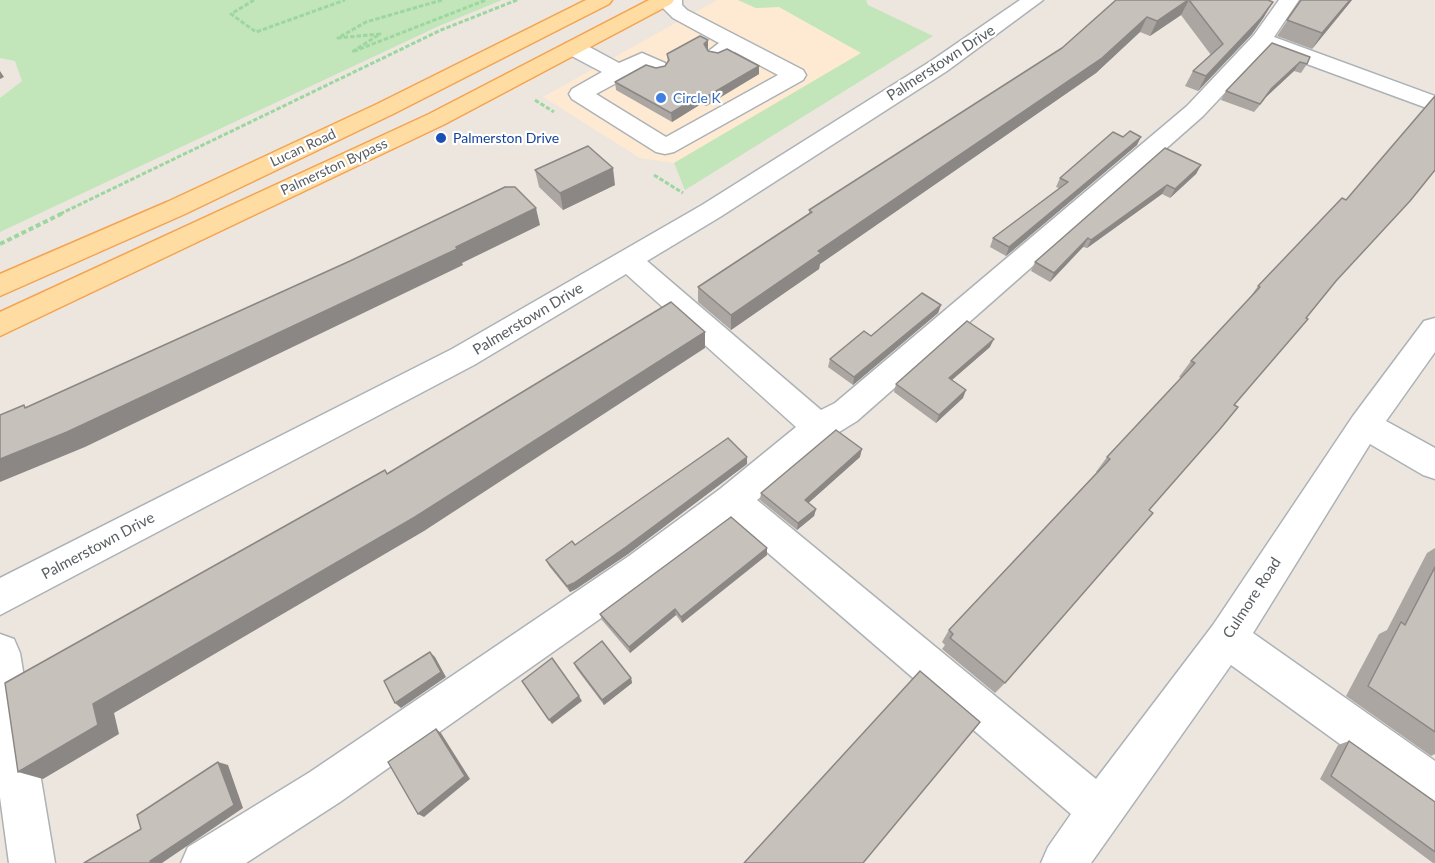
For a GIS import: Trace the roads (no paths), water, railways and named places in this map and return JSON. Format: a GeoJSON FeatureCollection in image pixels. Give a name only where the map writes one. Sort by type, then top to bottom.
{"type":"FeatureCollection","features":[{"type":"Feature","properties":{"kind":"main road","name":"Lucan Road"},"geometry":{"type":"LineString","coordinates":[[0,286],[176,208],[386,109],[602,0]]}},
{"type":"Feature","properties":{"kind":"main road","name":"Palmerston Bypass"},"geometry":{"type":"LineString","coordinates":[[0,326],[437,118],[664,0]]}},
{"type":"Feature","properties":{"kind":"street"},"geometry":{"type":"LineString","coordinates":[[657,68],[642,60],[580,94],[665,147],[795,75],[726,48],[672,7],[672,0]]}},
{"type":"Feature","properties":{"kind":"street","name":"Palmerstown Drive"},"geometry":{"type":"LineString","coordinates":[[0,597],[463,357],[711,211],[939,66],[1033,0]]}},
{"type":"Feature","properties":{"kind":"street"},"geometry":{"type":"LineString","coordinates":[[204,863],[325,787],[642,568],[732,500],[819,428],[846,412],[1195,111],[1262,40],[1277,6]]}},
{"type":"Feature","properties":{"kind":"street"},"geometry":{"type":"LineString","coordinates":[[1262,40],[1435,104]]}},
{"type":"Feature","properties":{"kind":"street"},"geometry":{"type":"LineString","coordinates":[[574,48],[619,72]]}},
{"type":"Feature","properties":{"kind":"street"},"geometry":{"type":"LineString","coordinates":[[628,260],[819,428]]}},
{"type":"Feature","properties":{"kind":"street","name":"Culmore Road"},"geometry":{"type":"LineString","coordinates":[[1064,863],[1100,810],[1227,638],[1365,425],[1435,329]]}},
{"type":"Feature","properties":{"kind":"street"},"geometry":{"type":"LineString","coordinates":[[1365,425],[1435,465]]}},
{"type":"Feature","properties":{"kind":"street"},"geometry":{"type":"LineString","coordinates":[[732,500],[1100,810]]}},
{"type":"Feature","properties":{"kind":"street"},"geometry":{"type":"LineString","coordinates":[[1227,638],[1435,787]]}},
{"type":"Feature","properties":{"kind":"street"},"geometry":{"type":"LineString","coordinates":[[0,653],[32,863]]}},
{"type":"Feature","properties":{"kind":"place","name":"Circle K"},"geometry":{"type":"Point","coordinates":[661,98]}},
{"type":"Feature","properties":{"kind":"place","name":"Palmerston Drive"},"geometry":{"type":"Point","coordinates":[441,138]}}]}
